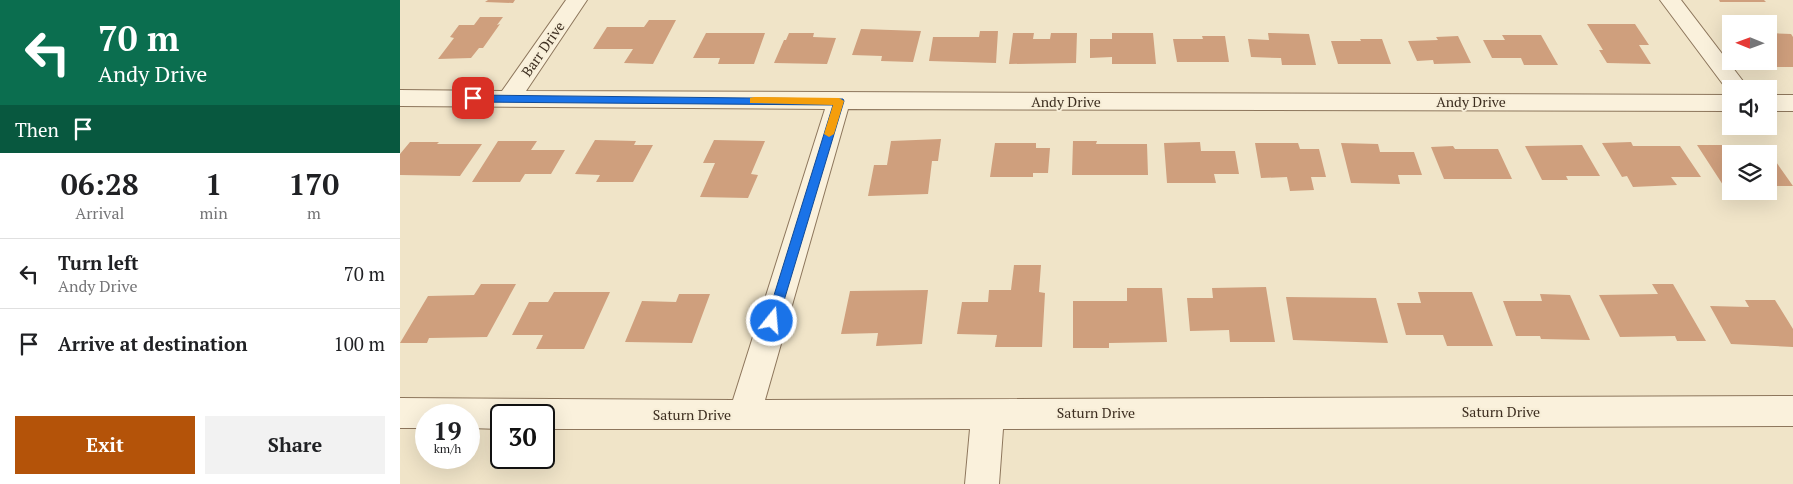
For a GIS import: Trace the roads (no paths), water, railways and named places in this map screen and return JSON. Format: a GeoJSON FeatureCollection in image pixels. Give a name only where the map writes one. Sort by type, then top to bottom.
{"type":"FeatureCollection","features":[{"type":"Feature","properties":{"kind":"street","name":"Barr Drive"},"geometry":{"type":"LineString","coordinates":[[509,98],[577,0]]}},
{"type":"Feature","properties":{"kind":"street"},"geometry":{"type":"LineString","coordinates":[[1670,0],[1731,80]]}},
{"type":"Feature","properties":{"kind":"street","name":"Andy Drive"},"geometry":{"type":"LineString","coordinates":[[400,98],[1722,103]]}},
{"type":"Feature","properties":{"kind":"street"},"geometry":{"type":"LineString","coordinates":[[744,415],[839,101]]}},
{"type":"Feature","properties":{"kind":"street"},"geometry":{"type":"LineString","coordinates":[[1777,103],[1793,103]]}},
{"type":"Feature","properties":{"kind":"street","name":"Saturn Drive"},"geometry":{"type":"LineString","coordinates":[[400,413],[744,415],[1793,411]]}},
{"type":"Feature","properties":{"kind":"street"},"geometry":{"type":"LineString","coordinates":[[982,484],[988,413]]}}]}
